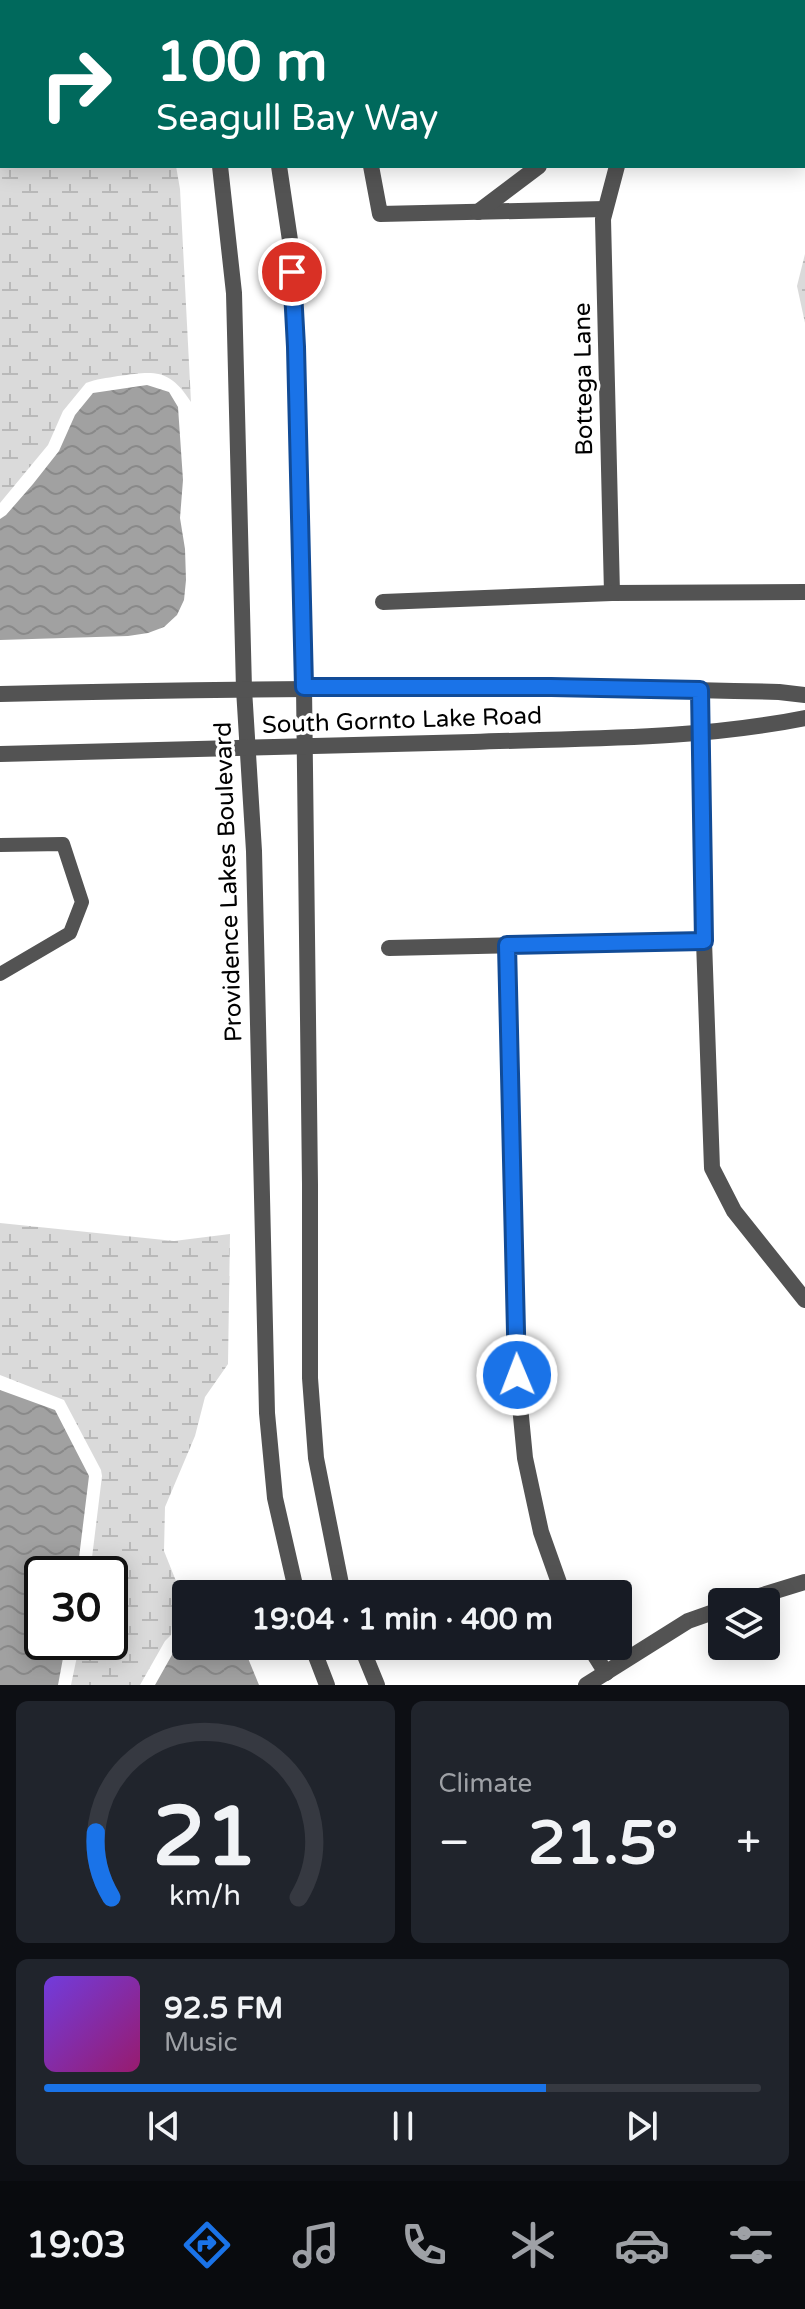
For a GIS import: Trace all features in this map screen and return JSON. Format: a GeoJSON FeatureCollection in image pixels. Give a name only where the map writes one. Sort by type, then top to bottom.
{"type":"FeatureCollection","features":[{"type":"Feature","properties":{"kind":"street","name":"Providence Lakes Boulevard"},"geometry":{"type":"LineString","coordinates":[[220,168],[234,293],[244,689],[254,851],[267,1413],[275,1498],[294,1580]]}},
{"type":"Feature","properties":{"kind":"street"},"geometry":{"type":"LineString","coordinates":[[279,168],[291,247],[296,347],[305,747],[310,1378],[316,1458],[340,1580]]}},
{"type":"Feature","properties":{"kind":"street"},"geometry":{"type":"LineString","coordinates":[[371,168],[380,214],[605,209]]}},
{"type":"Feature","properties":{"kind":"street"},"geometry":{"type":"LineString","coordinates":[[478,212],[536,168]]}},
{"type":"Feature","properties":{"kind":"street","name":"Bottega Lane"},"geometry":{"type":"LineString","coordinates":[[612,593],[603,219],[616,168]]}},
{"type":"Feature","properties":{"kind":"street"},"geometry":{"type":"LineString","coordinates":[[383,602],[612,593],[805,592]]}},
{"type":"Feature","properties":{"kind":"street","name":"South Gornto Lake Road"},"geometry":{"type":"LineString","coordinates":[[0,694],[304,687],[551,687],[805,695]]}},
{"type":"Feature","properties":{"kind":"street"},"geometry":{"type":"LineString","coordinates":[[700,690],[712,1168],[734,1211],[805,1300]]}},
{"type":"Feature","properties":{"kind":"street","name":"South Gornto Lake Road"},"geometry":{"type":"LineString","coordinates":[[0,754],[701,733],[805,718]]}},
{"type":"Feature","properties":{"kind":"street"},"geometry":{"type":"LineString","coordinates":[[389,948],[704,941]]}},
{"type":"Feature","properties":{"kind":"street"},"geometry":{"type":"LineString","coordinates":[[507,945],[517,1375],[525,1458],[541,1532],[558,1580]]}},
{"type":"Feature","properties":{"kind":"street"},"geometry":{"type":"LineString","coordinates":[[780,1590],[805,1582]]}},
{"type":"Feature","properties":{"kind":"street"},"geometry":{"type":"LineString","coordinates":[[586,1685],[688,1621],[708,1614]]}},
{"type":"Feature","properties":{"kind":"street"},"geometry":{"type":"LineString","coordinates":[[317,1660],[327,1685]]}},
{"type":"Feature","properties":{"kind":"street"},"geometry":{"type":"LineString","coordinates":[[367,1660],[377,1685]]}},
{"type":"Feature","properties":{"kind":"street"},"geometry":{"type":"LineString","coordinates":[[598,1660],[606,1673]]}},
{"type":"Feature","properties":{"kind":"lane"},"geometry":{"type":"LineString","coordinates":[[0,845],[63,844],[82,902],[70,933],[0,974]]}},
{"type":"Feature","properties":{"kind":"green space"},"geometry":{"type":"Polygon","coordinates":[[[0,168],[176,168],[191,402],[176,383],[160,374],[131,374],[86,383],[63,411],[48,445],[0,503],[0,168]]]}},
{"type":"Feature","properties":{"kind":"green space"},"geometry":{"type":"Polygon","coordinates":[[[805,254],[805,323],[797,286],[805,254]]]}},
{"type":"Feature","properties":{"kind":"green space"},"geometry":{"type":"Polygon","coordinates":[[[0,1223],[174,1241],[230,1234],[228,1364],[205,1397],[195,1436],[165,1507],[164,1551],[176,1580],[172,1580],[171,1635],[140,1685],[71,1685],[76,1660],[128,1660],[128,1556],[92,1556],[101,1470],[64,1400],[0,1375],[0,1223]]]}},
{"type":"Feature","properties":{"kind":"water"},"geometry":{"type":"Polygon","coordinates":[[[147,385],[169,392],[178,407],[183,480],[180,518],[186,580],[184,600],[177,615],[164,627],[128,636],[0,640],[0,519],[59,451],[75,415],[93,393],[147,385]]]}},
{"type":"Feature","properties":{"kind":"water"},"geometry":{"type":"Polygon","coordinates":[[[0,1390],[55,1410],[89,1476],[79,1556],[24,1556],[24,1660],[63,1660],[58,1685],[0,1685],[0,1390]]]}},
{"type":"Feature","properties":{"kind":"water"},"geometry":{"type":"Polygon","coordinates":[[[172,1655],[172,1660],[249,1660],[259,1685],[155,1685],[172,1655]]]}},
{"type":"Feature","properties":{"kind":"route"},"geometry":{"type":"LineString","coordinates":[[292,272],[304,687],[700,690],[704,941],[507,945],[517,1375]]}}]}
